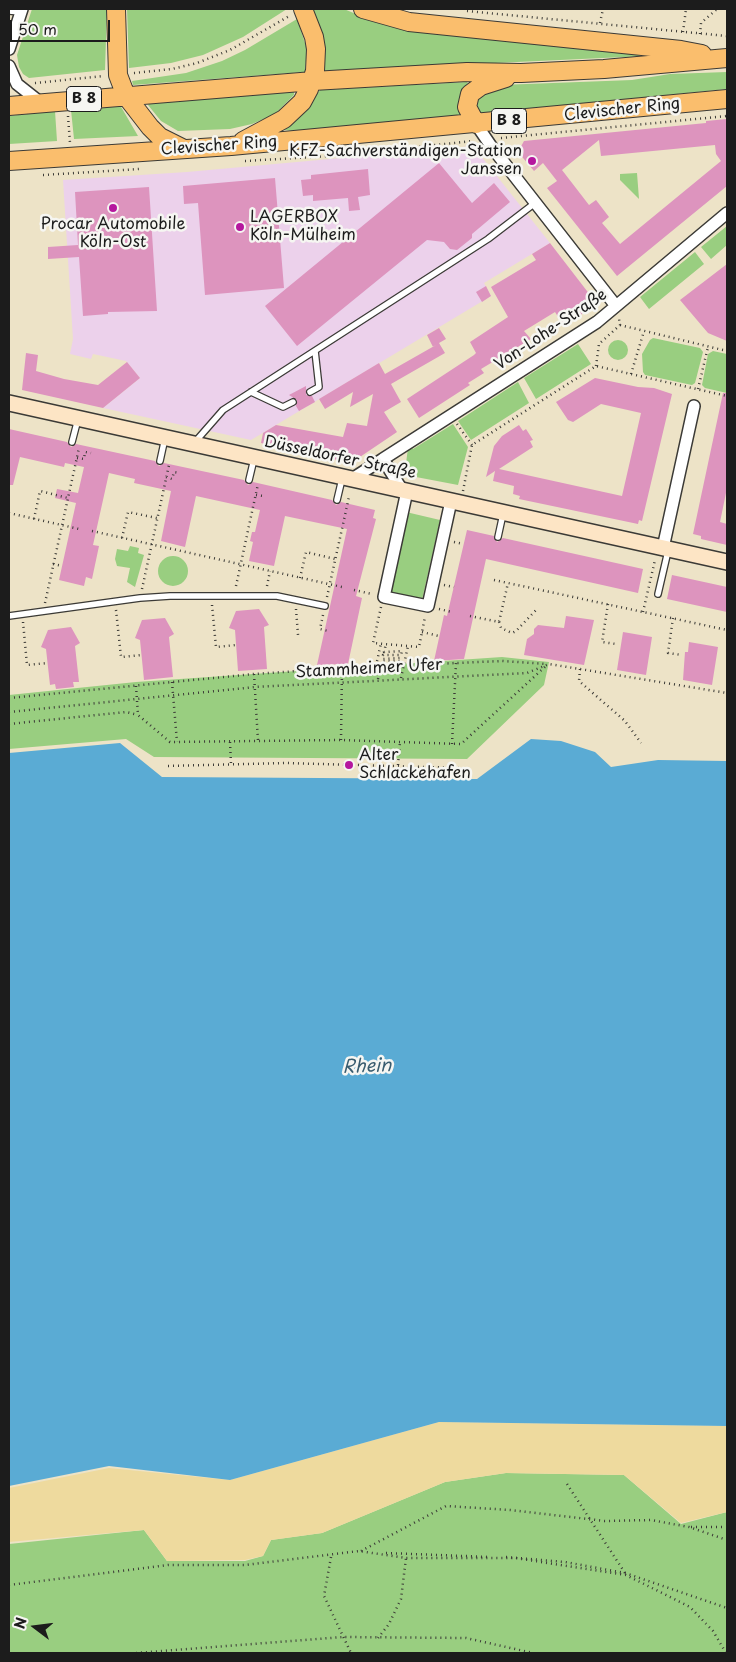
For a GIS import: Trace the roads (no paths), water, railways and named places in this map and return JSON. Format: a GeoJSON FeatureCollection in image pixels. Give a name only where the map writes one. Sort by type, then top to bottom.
{"type":"FeatureCollection","features":[{"type":"Feature","properties":{"kind":"main road"},"geometry":{"type":"LineString","coordinates":[[116,9],[118,75],[126,96],[150,127],[160,136],[185,149]]}},
{"type":"Feature","properties":{"kind":"main road"},"geometry":{"type":"LineString","coordinates":[[363,9],[409,22],[681,50],[723,58]]}},
{"type":"Feature","properties":{"kind":"main road"},"geometry":{"type":"LineString","coordinates":[[231,146],[284,120],[302,102],[313,81],[316,49],[312,30],[298,11]]}},
{"type":"Feature","properties":{"kind":"main road","name":"B 8"},"geometry":{"type":"LineString","coordinates":[[9,106],[313,81],[467,72],[521,73],[604,69],[723,58]]}},
{"type":"Feature","properties":{"kind":"main road","name":"B 8"},"geometry":{"type":"LineString","coordinates":[[476,124],[467,107],[470,94],[481,86],[521,73]]}},
{"type":"Feature","properties":{"kind":"main road","name":"Clevischer Ring"},"geometry":{"type":"LineString","coordinates":[[9,161],[71,166],[185,149],[476,124],[727,99]]}},
{"type":"Feature","properties":{"kind":"street"},"geometry":{"type":"LineString","coordinates":[[9,48],[21,10]]}},
{"type":"Feature","properties":{"kind":"street"},"geometry":{"type":"LineString","coordinates":[[9,66],[17,84],[29,96],[42,103]]}},
{"type":"Feature","properties":{"kind":"street"},"geometry":{"type":"LineString","coordinates":[[476,124],[616,306]]}},
{"type":"Feature","properties":{"kind":"street","name":"Von-Lohe-Straße"},"geometry":{"type":"LineString","coordinates":[[347,478],[382,459],[597,322],[727,213]]}},
{"type":"Feature","properties":{"kind":"street","name":"Düsseldorfer Straße"},"geometry":{"type":"LineString","coordinates":[[9,403],[727,562]]}},
{"type":"Feature","properties":{"kind":"street"},"geometry":{"type":"LineString","coordinates":[[663,548],[694,406]]}},
{"type":"Feature","properties":{"kind":"street"},"geometry":{"type":"LineString","coordinates":[[382,459],[405,491],[384,597],[428,606],[456,502]]}},
{"type":"Feature","properties":{"kind":"lane"},"geometry":{"type":"LineString","coordinates":[[9,11],[21,10]]}},
{"type":"Feature","properties":{"kind":"lane"},"geometry":{"type":"LineString","coordinates":[[193,444],[223,410],[488,239],[535,203]]}},
{"type":"Feature","properties":{"kind":"lane"},"geometry":{"type":"LineString","coordinates":[[310,392],[319,387],[315,351]]}},
{"type":"Feature","properties":{"kind":"lane"},"geometry":{"type":"LineString","coordinates":[[251,392],[283,408],[293,402]]}},
{"type":"Feature","properties":{"kind":"lane"},"geometry":{"type":"LineString","coordinates":[[72,442],[78,419]]}},
{"type":"Feature","properties":{"kind":"lane"},"geometry":{"type":"LineString","coordinates":[[160,461],[166,438]]}},
{"type":"Feature","properties":{"kind":"lane"},"geometry":{"type":"LineString","coordinates":[[249,480],[254,457]]}},
{"type":"Feature","properties":{"kind":"lane"},"geometry":{"type":"LineString","coordinates":[[337,500],[347,478]]}},
{"type":"Feature","properties":{"kind":"lane"},"geometry":{"type":"LineString","coordinates":[[498,537],[504,512]]}},
{"type":"Feature","properties":{"kind":"lane"},"geometry":{"type":"LineString","coordinates":[[658,594],[663,548]]}},
{"type":"Feature","properties":{"kind":"lane"},"geometry":{"type":"LineString","coordinates":[[9,616],[22,616],[140,598],[234,595],[265,596],[325,606]]}},
{"type":"Feature","properties":{"kind":"water","name":"Rhein"},"geometry":{"type":"Polygon","coordinates":[[[531,739],[561,741],[595,752],[611,767],[658,760],[727,761],[727,1426],[439,1422],[230,1480],[109,1466],[9,1486],[9,753],[120,743],[162,777],[477,779],[531,739]]]}},
{"type":"Feature","properties":{"kind":"place","name":"KFZ-Sachverständigen-Station Janssen"},"geometry":{"type":"Point","coordinates":[532,161]}},
{"type":"Feature","properties":{"kind":"place","name":"Procar Automobile Köln-Ost"},"geometry":{"type":"Point","coordinates":[113,208]}},
{"type":"Feature","properties":{"kind":"place","name":"LAGERBOX Köln-Mülheim"},"geometry":{"type":"Point","coordinates":[240,227]}},
{"type":"Feature","properties":{"kind":"place","name":"Alter Schlackehafen"},"geometry":{"type":"Point","coordinates":[349,765]}}]}
